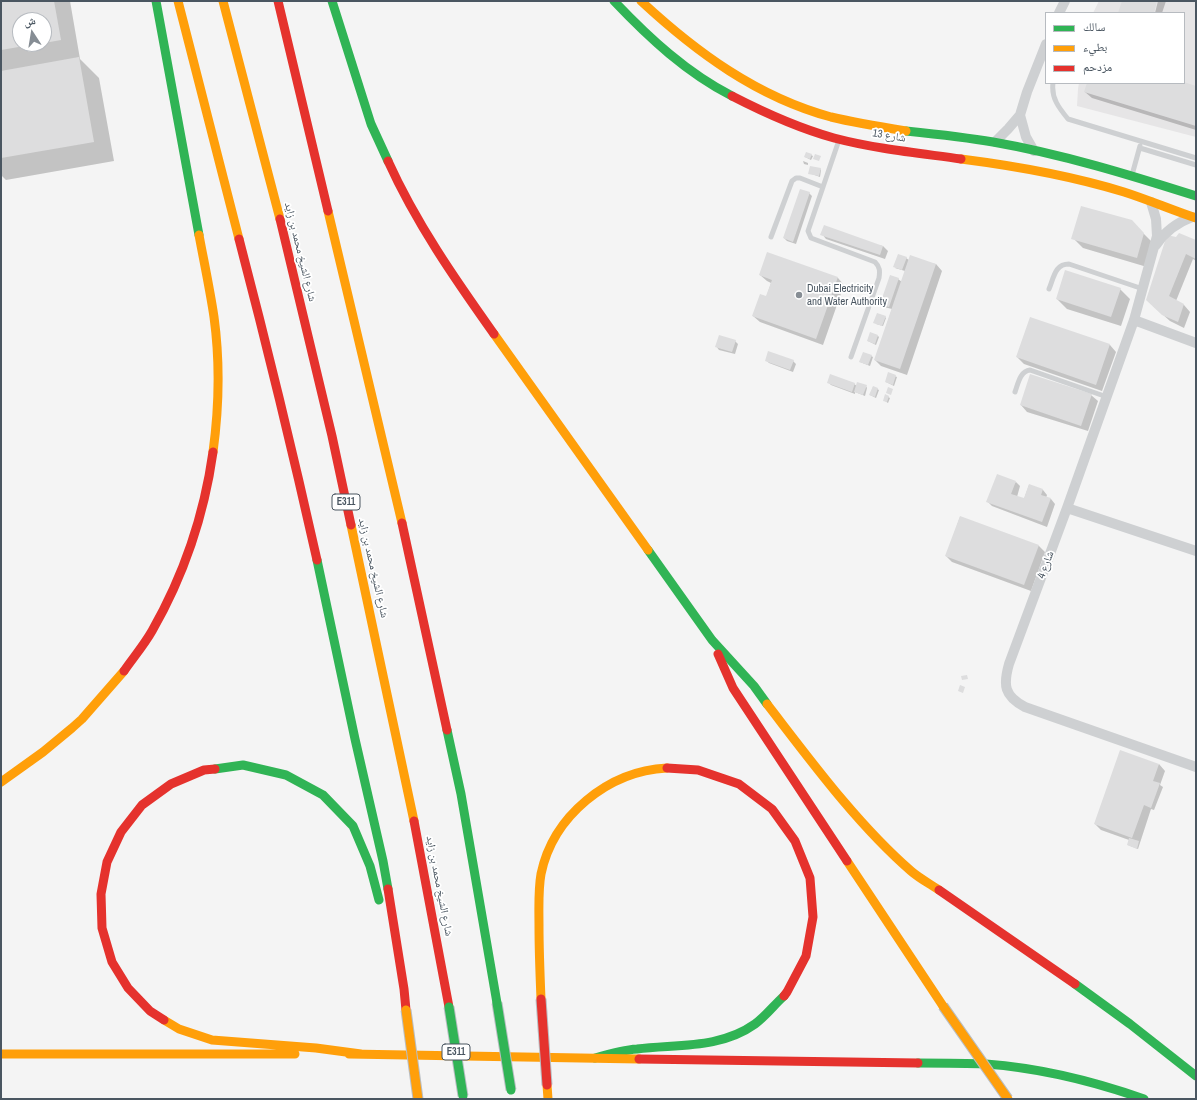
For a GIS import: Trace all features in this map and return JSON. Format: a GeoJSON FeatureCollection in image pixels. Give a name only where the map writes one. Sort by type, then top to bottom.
{"type":"FeatureCollection","features":[{"type":"Feature","properties":{"kind":"main road"},"geometry":{"type":"LineString","coordinates":[[1,782],[39,755],[81,719],[122,673],[150,634],[175,587],[186,562],[202,516],[212,468],[216,444],[219,394],[217,343],[214,318],[156,1]]}},
{"type":"Feature","properties":{"kind":"main road"},"geometry":{"type":"LineString","coordinates":[[178,1],[267,347],[303,497],[383,861],[404,989],[418,1099]]}},
{"type":"Feature","properties":{"kind":"main road","name":"شارع الشيخ محمد بن زايد"},"geometry":{"type":"LineString","coordinates":[[223,1],[290,259],[372,615],[408,786],[449,1007],[464,1098]]}},
{"type":"Feature","properties":{"kind":"main road"},"geometry":{"type":"LineString","coordinates":[[278,1],[381,429],[422,611],[461,794],[512,1094]]}},
{"type":"Feature","properties":{"kind":"main road"},"geometry":{"type":"LineString","coordinates":[[332,1],[371,124],[397,181],[430,240],[498,339],[712,640],[754,686],[820,771],[875,836],[912,872],[1061,974],[1130,1024],[1196,1076]]}},
{"type":"Feature","properties":{"kind":"main road","name":"شارع 13"},"geometry":{"type":"LineString","coordinates":[[614,1],[633,22],[662,48],[710,83],[737,99],[779,120],[840,139],[886,148],[950,156],[1015,167],[1115,190],[1194,217]]}},
{"type":"Feature","properties":{"kind":"main road","name":"شارع 13"},"geometry":{"type":"LineString","coordinates":[[641,1],[666,25],[694,48],[725,69],[756,87],[790,103],[825,115],[861,124],[995,142],[1067,158],[1196,196]]}},
{"type":"Feature","properties":{"kind":"main road"},"geometry":{"type":"LineString","coordinates":[[712,640],[733,688],[943,1006],[1008,1099]]}},
{"type":"Feature","properties":{"kind":"main road"},"geometry":{"type":"LineString","coordinates":[[1,771],[14,764],[39,755]]}},
{"type":"Feature","properties":{"kind":"main road"},"geometry":{"type":"LineString","coordinates":[[361,1054],[316,1048],[212,1040],[179,1029],[150,1011],[128,988],[112,962],[102,928],[101,894],[107,862],[121,832],[142,804],[171,784],[204,770],[243,765],[286,775],[323,795],[353,826],[370,866],[381,909]]}},
{"type":"Feature","properties":{"kind":"main road"},"geometry":{"type":"LineString","coordinates":[[548,1099],[541,1000],[539,906],[543,868],[549,849],[559,832],[570,816],[583,802],[599,790],[634,774],[669,767],[687,768],[709,772],[724,777],[751,791],[768,805],[784,822],[806,861],[812,884],[814,906],[810,945],[804,964],[795,981],[784,997],[770,1012],[755,1024],[719,1041],[700,1045],[616,1052],[595,1058]]}},
{"type":"Feature","properties":{"kind":"main road"},"geometry":{"type":"LineString","coordinates":[[387,938],[392,966],[404,989]]}},
{"type":"Feature","properties":{"kind":"main road"},"geometry":{"type":"LineString","coordinates":[[1,1054],[361,1054],[985,1064],[1019,1067],[1063,1074],[1104,1084],[1144,1099]]}},
{"type":"Feature","properties":{"kind":"street"},"geometry":{"type":"LineString","coordinates":[[1060,12],[1065,1]]}},
{"type":"Feature","properties":{"kind":"street"},"geometry":{"type":"LineString","coordinates":[[995,142],[1020,115],[1027,92],[1045,47]]}},
{"type":"Feature","properties":{"kind":"street"},"geometry":{"type":"LineString","coordinates":[[1020,115],[1026,138],[1034,151]]}},
{"type":"Feature","properties":{"kind":"street","name":"شارع 4"},"geometry":{"type":"LineString","coordinates":[[1152,202],[1156,219],[1156,245],[1134,320],[1067,508],[1009,664],[1006,673],[1006,683],[1008,693],[1014,701],[1025,707],[1196,767]]}},
{"type":"Feature","properties":{"kind":"street","name":"شارع 4"},"geometry":{"type":"LineString","coordinates":[[1156,245],[1161,237],[1171,228],[1183,220],[1194,217]]}},
{"type":"Feature","properties":{"kind":"street"},"geometry":{"type":"LineString","coordinates":[[1134,320],[1196,343]]}},
{"type":"Feature","properties":{"kind":"street"},"geometry":{"type":"LineString","coordinates":[[1067,508],[1196,552]]}},
{"type":"Feature","properties":{"kind":"lane"},"geometry":{"type":"LineString","coordinates":[[1053,84],[1055,102],[1068,119],[1196,158]]}},
{"type":"Feature","properties":{"kind":"lane"},"geometry":{"type":"LineString","coordinates":[[840,139],[808,231],[809,235],[815,240],[875,262],[879,266],[880,272],[850,358]]}},
{"type":"Feature","properties":{"kind":"lane"},"geometry":{"type":"LineString","coordinates":[[1132,176],[1142,141]]}},
{"type":"Feature","properties":{"kind":"lane"},"geometry":{"type":"LineString","coordinates":[[1140,148],[1196,165]]}},
{"type":"Feature","properties":{"kind":"lane"},"geometry":{"type":"LineString","coordinates":[[771,237],[792,181],[800,178],[824,187]]}},
{"type":"Feature","properties":{"kind":"lane"},"geometry":{"type":"LineString","coordinates":[[1049,289],[1058,267],[1063,264],[1069,264],[1143,289]]}},
{"type":"Feature","properties":{"kind":"lane"},"geometry":{"type":"LineString","coordinates":[[1015,392],[1023,374],[1030,370],[1107,396]]}},
{"type":"Feature","properties":{"kind":"shaded area"},"geometry":{"type":"Polygon","coordinates":[[[1099,1],[1196,1],[1196,137],[1077,106],[1079,84],[1185,84],[1185,12],[1094,12],[1099,1]]]}},
{"type":"Feature","properties":{"kind":"building"},"geometry":{"type":"Polygon","coordinates":[[[1,1],[54,1],[61,40],[52,42],[52,12],[12,12],[12,48],[1,50],[1,1]]]}},
{"type":"Feature","properties":{"kind":"building"},"geometry":{"type":"Polygon","coordinates":[[[1122,1],[1157,1],[1154,12],[1118,12],[1122,1]]]}},
{"type":"Feature","properties":{"kind":"building"},"geometry":{"type":"Polygon","coordinates":[[[79,57],[94,142],[1,158],[1,71],[79,57]]]}},
{"type":"Feature","properties":{"kind":"building"},"geometry":{"type":"Polygon","coordinates":[[[1185,82],[1196,86],[1196,126],[1084,92],[1087,84],[1185,84],[1185,82]]]}},
{"type":"Feature","properties":{"kind":"building"},"geometry":{"type":"Polygon","coordinates":[[[806,152],[812,154],[810,159],[804,157],[806,152]]]}},
{"type":"Feature","properties":{"kind":"building"},"geometry":{"type":"Polygon","coordinates":[[[815,154],[821,156],[819,161],[813,159],[815,154]]]}},
{"type":"Feature","properties":{"kind":"building"},"geometry":{"type":"Polygon","coordinates":[[[810,166],[821,168],[819,176],[808,174],[810,166]]]}},
{"type":"Feature","properties":{"kind":"building"},"geometry":{"type":"Polygon","coordinates":[[[800,189],[810,192],[793,242],[783,238],[800,189]]]}},
{"type":"Feature","properties":{"kind":"building"},"geometry":{"type":"Polygon","coordinates":[[[1081,206],[1132,220],[1144,233],[1137,258],[1071,239],[1081,206]]]}},
{"type":"Feature","properties":{"kind":"building"},"geometry":{"type":"Polygon","coordinates":[[[824,225],[883,246],[880,255],[820,235],[824,225]]]}},
{"type":"Feature","properties":{"kind":"building"},"geometry":{"type":"Polygon","coordinates":[[[1179,233],[1196,240],[1196,259],[1186,254],[1169,296],[1184,304],[1178,322],[1162,315],[1146,300],[1167,235],[1176,237],[1179,233]]]}},
{"type":"Feature","properties":{"kind":"building","name":"Dubai Electricity and Water Authority"},"geometry":{"type":"Polygon","coordinates":[[[767,252],[838,277],[816,339],[752,316],[760,294],[766,296],[772,280],[759,275],[767,252]]]}},
{"type":"Feature","properties":{"kind":"building"},"geometry":{"type":"Polygon","coordinates":[[[898,254],[907,257],[902,270],[893,267],[898,254]]]}},
{"type":"Feature","properties":{"kind":"building"},"geometry":{"type":"Polygon","coordinates":[[[910,255],[936,264],[900,369],[874,360],[910,255]]]}},
{"type":"Feature","properties":{"kind":"building"},"geometry":{"type":"Polygon","coordinates":[[[1065,270],[1121,288],[1111,317],[1056,299],[1065,270]]]}},
{"type":"Feature","properties":{"kind":"building"},"geometry":{"type":"Polygon","coordinates":[[[890,275],[899,278],[889,307],[880,304],[890,275]]]}},
{"type":"Feature","properties":{"kind":"building"},"geometry":{"type":"Polygon","coordinates":[[[877,313],[886,316],[882,326],[873,323],[877,313]]]}},
{"type":"Feature","properties":{"kind":"building"},"geometry":{"type":"Polygon","coordinates":[[[1030,317],[1110,344],[1096,385],[1016,357],[1030,317]]]}},
{"type":"Feature","properties":{"kind":"building"},"geometry":{"type":"Polygon","coordinates":[[[870,332],[878,335],[875,344],[867,341],[870,332]]]}},
{"type":"Feature","properties":{"kind":"building"},"geometry":{"type":"Polygon","coordinates":[[[719,335],[736,340],[732,352],[715,347],[719,335]]]}},
{"type":"Feature","properties":{"kind":"building"},"geometry":{"type":"Polygon","coordinates":[[[768,351],[794,360],[790,370],[765,361],[768,351]]]}},
{"type":"Feature","properties":{"kind":"building"},"geometry":{"type":"Polygon","coordinates":[[[863,352],[872,355],[868,365],[859,362],[863,352]]]}},
{"type":"Feature","properties":{"kind":"building"},"geometry":{"type":"Polygon","coordinates":[[[888,372],[896,375],[893,385],[885,382],[888,372]]]}},
{"type":"Feature","properties":{"kind":"building"},"geometry":{"type":"Polygon","coordinates":[[[830,374],[855,383],[852,392],[827,383],[830,374]]]}},
{"type":"Feature","properties":{"kind":"building"},"geometry":{"type":"Polygon","coordinates":[[[1030,374],[1092,394],[1081,426],[1020,405],[1030,374]]]}},
{"type":"Feature","properties":{"kind":"building"},"geometry":{"type":"Polygon","coordinates":[[[857,382],[867,385],[863,395],[854,392],[857,382]]]}},
{"type":"Feature","properties":{"kind":"building"},"geometry":{"type":"Polygon","coordinates":[[[873,386],[878,388],[875,397],[869,395],[873,386]]]}},
{"type":"Feature","properties":{"kind":"building"},"geometry":{"type":"Polygon","coordinates":[[[888,387],[893,389],[891,395],[886,393],[888,387]]]}},
{"type":"Feature","properties":{"kind":"building"},"geometry":{"type":"Polygon","coordinates":[[[885,394],[889,396],[887,402],[883,401],[885,394]]]}},
{"type":"Feature","properties":{"kind":"building"},"geometry":{"type":"Polygon","coordinates":[[[997,474],[1016,481],[1011,494],[1024,498],[1029,484],[1043,489],[1041,495],[1051,498],[1042,522],[986,502],[997,474]]]}},
{"type":"Feature","properties":{"kind":"building"},"geometry":{"type":"Polygon","coordinates":[[[960,516],[1039,545],[1024,585],[945,556],[960,516]]]}},
{"type":"Feature","properties":{"kind":"building"},"geometry":{"type":"Polygon","coordinates":[[[967,675],[968,679],[962,680],[961,676],[967,675]]]}},
{"type":"Feature","properties":{"kind":"building"},"geometry":{"type":"Polygon","coordinates":[[[960,685],[965,687],[963,693],[958,691],[960,685]]]}},
{"type":"Feature","properties":{"kind":"building"},"geometry":{"type":"Polygon","coordinates":[[[1120,750],[1159,764],[1153,781],[1160,783],[1151,808],[1144,805],[1132,838],[1094,824],[1120,750]]]}},
{"type":"Feature","properties":{"kind":"building"},"geometry":{"type":"Polygon","coordinates":[[[1129,838],[1139,841],[1137,849],[1127,845],[1129,838]]]}},
{"type":"Feature","properties":{"kind":"traffic: fast"},"geometry":{"type":"LineString","coordinates":[[156,1],[199,235]]}},
{"type":"Feature","properties":{"kind":"traffic: fast"},"geometry":{"type":"LineString","coordinates":[[332,1],[371,124],[388,161]]}},
{"type":"Feature","properties":{"kind":"traffic: fast"},"geometry":{"type":"LineString","coordinates":[[614,1],[669,54],[700,77],[732,96]]}},
{"type":"Feature","properties":{"kind":"traffic: fast"},"geometry":{"type":"LineString","coordinates":[[906,131],[982,140],[1019,147],[1121,173],[1196,196]]}},
{"type":"Feature","properties":{"kind":"traffic: fast"},"geometry":{"type":"LineString","coordinates":[[648,550],[712,640],[754,686],[767,704]]}},
{"type":"Feature","properties":{"kind":"traffic: fast"},"geometry":{"type":"LineString","coordinates":[[317,560],[388,889]]}},
{"type":"Feature","properties":{"kind":"traffic: fast"},"geometry":{"type":"LineString","coordinates":[[447,730],[461,794],[497,1003]]}},
{"type":"Feature","properties":{"kind":"traffic: fast"},"geometry":{"type":"LineString","coordinates":[[215,769],[243,765],[286,775],[323,795],[353,826],[370,866],[379,900]]}},
{"type":"Feature","properties":{"kind":"traffic: fast"},"geometry":{"type":"LineString","coordinates":[[1075,984],[1130,1024],[1196,1076]]}},
{"type":"Feature","properties":{"kind":"traffic: fast"},"geometry":{"type":"LineString","coordinates":[[595,1058],[626,1050],[698,1044],[727,1038],[742,1032],[755,1024],[763,1018],[784,996]]}},
{"type":"Feature","properties":{"kind":"traffic: fast"},"geometry":{"type":"LineString","coordinates":[[497,1003],[511,1090]]}},
{"type":"Feature","properties":{"kind":"traffic: fast"},"geometry":{"type":"LineString","coordinates":[[449,1007],[463,1096]]}},
{"type":"Feature","properties":{"kind":"traffic: fast"},"geometry":{"type":"LineString","coordinates":[[918,1063],[986,1064],[1046,1072],[1105,1086],[1144,1099]]}},
{"type":"Feature","properties":{"kind":"traffic: slow"},"geometry":{"type":"LineString","coordinates":[[178,1],[239,239]]}},
{"type":"Feature","properties":{"kind":"traffic: slow"},"geometry":{"type":"LineString","coordinates":[[223,1],[280,219]]}},
{"type":"Feature","properties":{"kind":"traffic: slow"},"geometry":{"type":"LineString","coordinates":[[641,1],[683,38],[706,55],[729,71],[778,98],[831,117],[906,131]]}},
{"type":"Feature","properties":{"kind":"traffic: slow"},"geometry":{"type":"LineString","coordinates":[[961,159],[1023,168],[1084,181],[1124,192],[1196,218]]}},
{"type":"Feature","properties":{"kind":"traffic: slow"},"geometry":{"type":"LineString","coordinates":[[328,211],[402,523]]}},
{"type":"Feature","properties":{"kind":"traffic: slow"},"geometry":{"type":"LineString","coordinates":[[199,235],[216,334],[218,402],[213,452]]}},
{"type":"Feature","properties":{"kind":"traffic: slow"},"geometry":{"type":"LineString","coordinates":[[494,334],[648,550]]}},
{"type":"Feature","properties":{"kind":"traffic: slow"},"geometry":{"type":"LineString","coordinates":[[351,525],[414,821]]}},
{"type":"Feature","properties":{"kind":"traffic: slow"},"geometry":{"type":"LineString","coordinates":[[1,782],[43,752],[82,719],[124,671]]}},
{"type":"Feature","properties":{"kind":"traffic: slow"},"geometry":{"type":"LineString","coordinates":[[767,704],[800,748],[853,813],[891,853],[911,871],[939,890]]}},
{"type":"Feature","properties":{"kind":"traffic: slow"},"geometry":{"type":"LineString","coordinates":[[541,999],[539,935],[540,880],[547,853],[557,833],[586,800],[604,788],[624,778],[645,771],[667,768]]}},
{"type":"Feature","properties":{"kind":"traffic: slow"},"geometry":{"type":"LineString","coordinates":[[847,861],[943,1006]]}},
{"type":"Feature","properties":{"kind":"traffic: slow"},"geometry":{"type":"LineString","coordinates":[[943,1006],[1008,1099]]}},
{"type":"Feature","properties":{"kind":"traffic: slow"},"geometry":{"type":"LineString","coordinates":[[406,1010],[418,1099]]}},
{"type":"Feature","properties":{"kind":"traffic: slow"},"geometry":{"type":"LineString","coordinates":[[164,1020],[179,1029],[212,1040],[316,1048],[361,1054]]}},
{"type":"Feature","properties":{"kind":"traffic: slow"},"geometry":{"type":"LineString","coordinates":[[1,1054],[295,1054]]}},
{"type":"Feature","properties":{"kind":"traffic: slow"},"geometry":{"type":"LineString","coordinates":[[349,1054],[639,1059]]}},
{"type":"Feature","properties":{"kind":"traffic: slow"},"geometry":{"type":"LineString","coordinates":[[547,1085],[548,1099]]}},
{"type":"Feature","properties":{"kind":"traffic: jam"},"geometry":{"type":"LineString","coordinates":[[278,1],[328,211]]}},
{"type":"Feature","properties":{"kind":"traffic: jam"},"geometry":{"type":"LineString","coordinates":[[732,96],[782,120],[834,138],[881,148],[961,159]]}},
{"type":"Feature","properties":{"kind":"traffic: jam"},"geometry":{"type":"LineString","coordinates":[[388,161],[411,206],[437,250],[494,334]]}},
{"type":"Feature","properties":{"kind":"traffic: jam"},"geometry":{"type":"LineString","coordinates":[[280,219],[332,436],[351,525]]}},
{"type":"Feature","properties":{"kind":"traffic: jam"},"geometry":{"type":"LineString","coordinates":[[239,239],[280,400],[317,560]]}},
{"type":"Feature","properties":{"kind":"traffic: jam"},"geometry":{"type":"LineString","coordinates":[[124,671],[152,631],[183,567],[198,522],[213,452]]}},
{"type":"Feature","properties":{"kind":"traffic: jam"},"geometry":{"type":"LineString","coordinates":[[402,523],[447,730]]}},
{"type":"Feature","properties":{"kind":"traffic: jam"},"geometry":{"type":"LineString","coordinates":[[718,654],[733,688],[847,861]]}},
{"type":"Feature","properties":{"kind":"traffic: jam"},"geometry":{"type":"LineString","coordinates":[[667,768],[698,770],[739,784],[772,809],[795,841],[810,878],[813,917],[806,956],[784,996]]}},
{"type":"Feature","properties":{"kind":"traffic: jam"},"geometry":{"type":"LineString","coordinates":[[164,1020],[150,1011],[128,988],[112,962],[102,928],[101,894],[107,862],[121,832],[142,805],[171,784],[204,770],[215,769]]}},
{"type":"Feature","properties":{"kind":"traffic: jam"},"geometry":{"type":"LineString","coordinates":[[414,821],[449,1007]]}},
{"type":"Feature","properties":{"kind":"traffic: jam"},"geometry":{"type":"LineString","coordinates":[[388,889],[406,1010]]}},
{"type":"Feature","properties":{"kind":"traffic: jam"},"geometry":{"type":"LineString","coordinates":[[939,890],[1075,984]]}},
{"type":"Feature","properties":{"kind":"traffic: jam"},"geometry":{"type":"LineString","coordinates":[[541,999],[547,1085]]}},
{"type":"Feature","properties":{"kind":"traffic: jam"},"geometry":{"type":"LineString","coordinates":[[639,1059],[918,1063]]}},
{"type":"Feature","properties":{"kind":"place","name":"Dubai Electricity and Water Authority"},"geometry":{"type":"Point","coordinates":[799,295]}}]}
